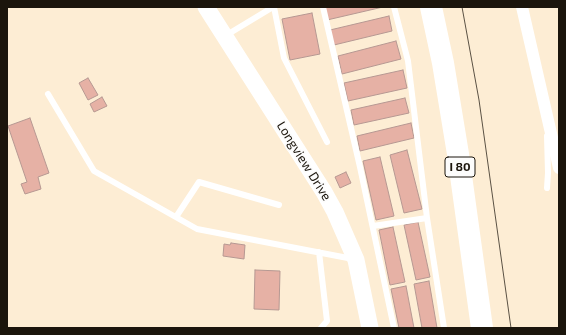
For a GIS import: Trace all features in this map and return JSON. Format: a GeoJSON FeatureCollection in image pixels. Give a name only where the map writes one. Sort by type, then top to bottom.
{"type":"FeatureCollection","features":[{"type":"Feature","properties":{"kind":"highway","name":"I 80"},"geometry":{"type":"LineString","coordinates":[[431,7],[443,63],[454,131],[482,328]]}},
{"type":"Feature","properties":{"kind":"street","name":"Longview Drive"},"geometry":{"type":"LineString","coordinates":[[206,7],[324,192],[356,260],[370,328]]}},
{"type":"Feature","properties":{"kind":"street"},"geometry":{"type":"LineString","coordinates":[[522,7],[559,168]]}},
{"type":"Feature","properties":{"kind":"lane"},"geometry":{"type":"LineString","coordinates":[[224,36],[274,7],[284,58],[327,142]]}},
{"type":"Feature","properties":{"kind":"lane"},"geometry":{"type":"LineString","coordinates":[[323,7],[373,226],[394,328]]}},
{"type":"Feature","properties":{"kind":"lane"},"geometry":{"type":"LineString","coordinates":[[394,7],[408,61],[427,218],[444,328]]}},
{"type":"Feature","properties":{"kind":"lane"},"geometry":{"type":"LineString","coordinates":[[48,94],[94,171],[196,229],[356,260]]}},
{"type":"Feature","properties":{"kind":"lane"},"geometry":{"type":"LineString","coordinates":[[546,111],[547,188]]}},
{"type":"Feature","properties":{"kind":"lane"},"geometry":{"type":"LineString","coordinates":[[176,217],[199,182],[279,204]]}},
{"type":"Feature","properties":{"kind":"lane"},"geometry":{"type":"LineString","coordinates":[[373,226],[427,218]]}},
{"type":"Feature","properties":{"kind":"lane"},"geometry":{"type":"LineString","coordinates":[[319,252],[327,321],[321,328]]}},
{"type":"Feature","properties":{"kind":"building"},"geometry":{"type":"Polygon","coordinates":[[[324,7],[383,7],[327,20],[324,7]]]}},
{"type":"Feature","properties":{"kind":"building"},"geometry":{"type":"Polygon","coordinates":[[[312,13],[320,54],[290,60],[282,19],[312,13]]]}},
{"type":"Feature","properties":{"kind":"building"},"geometry":{"type":"Polygon","coordinates":[[[389,16],[392,31],[334,45],[330,30],[389,16]]]}},
{"type":"Feature","properties":{"kind":"building"},"geometry":{"type":"Polygon","coordinates":[[[396,41],[401,59],[342,74],[338,56],[396,41]]]}},
{"type":"Feature","properties":{"kind":"building"},"geometry":{"type":"Polygon","coordinates":[[[403,70],[407,88],[348,101],[344,83],[403,70]]]}},
{"type":"Feature","properties":{"kind":"building"},"geometry":{"type":"Polygon","coordinates":[[[88,78],[98,95],[88,100],[79,83],[88,78]]]}},
{"type":"Feature","properties":{"kind":"building"},"geometry":{"type":"Polygon","coordinates":[[[102,97],[107,106],[94,112],[90,104],[102,97]]]}},
{"type":"Feature","properties":{"kind":"building"},"geometry":{"type":"Polygon","coordinates":[[[405,98],[409,113],[354,125],[351,110],[405,98]]]}},
{"type":"Feature","properties":{"kind":"building"},"geometry":{"type":"Polygon","coordinates":[[[30,118],[49,173],[38,177],[41,189],[25,194],[21,184],[27,182],[8,126],[30,118]]]}},
{"type":"Feature","properties":{"kind":"building"},"geometry":{"type":"Polygon","coordinates":[[[411,123],[414,138],[360,151],[357,136],[411,123]]]}},
{"type":"Feature","properties":{"kind":"building"},"geometry":{"type":"Polygon","coordinates":[[[407,150],[422,209],[404,213],[390,155],[407,150]]]}},
{"type":"Feature","properties":{"kind":"building"},"geometry":{"type":"Polygon","coordinates":[[[380,157],[394,216],[376,220],[363,161],[380,157]]]}},
{"type":"Feature","properties":{"kind":"building"},"geometry":{"type":"Polygon","coordinates":[[[346,172],[351,183],[340,188],[335,177],[346,172]]]}},
{"type":"Feature","properties":{"kind":"building"},"geometry":{"type":"Polygon","coordinates":[[[418,222],[430,277],[416,280],[404,225],[418,222]]]}},
{"type":"Feature","properties":{"kind":"building"},"geometry":{"type":"Polygon","coordinates":[[[393,227],[405,282],[390,285],[379,230],[393,227]]]}},
{"type":"Feature","properties":{"kind":"building"},"geometry":{"type":"Polygon","coordinates":[[[231,243],[245,245],[244,259],[223,256],[224,244],[230,245],[231,243]]]}},
{"type":"Feature","properties":{"kind":"building"},"geometry":{"type":"Polygon","coordinates":[[[255,270],[280,271],[279,310],[254,309],[255,270]]]}},
{"type":"Feature","properties":{"kind":"building"},"geometry":{"type":"Polygon","coordinates":[[[429,281],[437,328],[422,328],[414,284],[429,281]]]}},
{"type":"Feature","properties":{"kind":"building"},"geometry":{"type":"Polygon","coordinates":[[[406,286],[414,328],[399,328],[391,289],[406,286]]]}},
{"type":"Feature","properties":{"kind":"tram line"},"geometry":{"type":"LineString","coordinates":[[462,7],[479,100],[511,328]]}}]}
